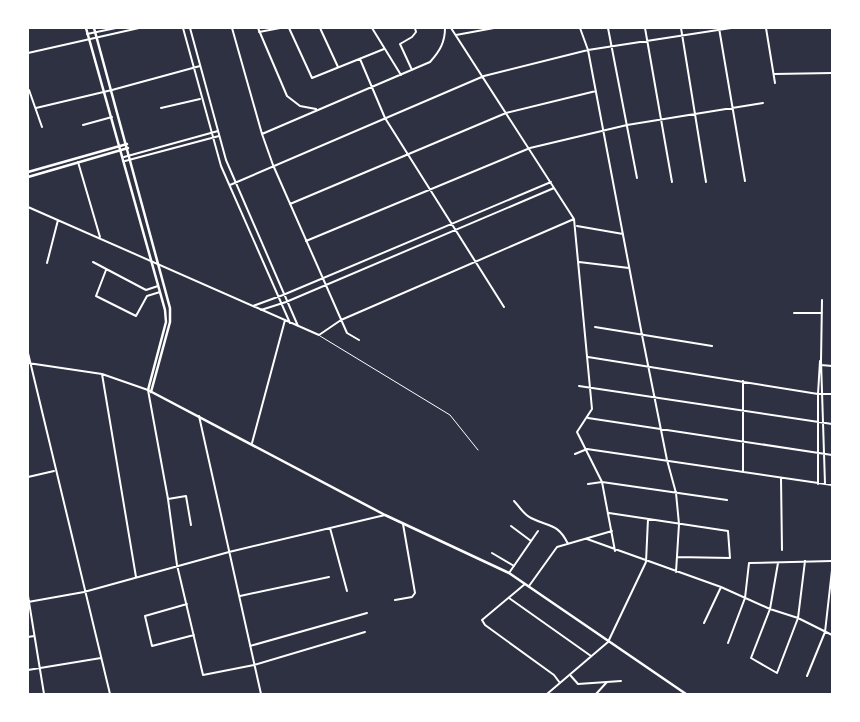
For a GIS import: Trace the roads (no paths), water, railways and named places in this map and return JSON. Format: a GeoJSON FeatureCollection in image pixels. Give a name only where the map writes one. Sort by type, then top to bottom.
{"type":"FeatureCollection","features":[{"type":"Feature","properties":{"kind":"street"},"geometry":{"type":"LineString","coordinates":[[86,28],[124,157],[160,292],[166,322],[148,390],[168,499],[177,566],[203,675],[254,665],[365,632]]}},
{"type":"Feature","properties":{"kind":"street"},"geometry":{"type":"LineString","coordinates":[[94,28],[128,146],[157,264],[170,308],[170,322],[151,392]]}},
{"type":"Feature","properties":{"kind":"street"},"geometry":{"type":"LineString","coordinates":[[88,34],[116,28]]}},
{"type":"Feature","properties":{"kind":"street"},"geometry":{"type":"LineString","coordinates":[[28,53],[139,28]]}},
{"type":"Feature","properties":{"kind":"street"},"geometry":{"type":"LineString","coordinates":[[183,28],[221,166],[290,323]]}},
{"type":"Feature","properties":{"kind":"street"},"geometry":{"type":"LineString","coordinates":[[190,28],[219,136],[235,182],[298,326]]}},
{"type":"Feature","properties":{"kind":"street"},"geometry":{"type":"LineString","coordinates":[[232,28],[262,134],[273,165],[341,320],[347,332],[359,340]]}},
{"type":"Feature","properties":{"kind":"street"},"geometry":{"type":"LineString","coordinates":[[258,28],[287,96],[300,106],[316,110]]}},
{"type":"Feature","properties":{"kind":"street"},"geometry":{"type":"LineString","coordinates":[[259,32],[280,28]]}},
{"type":"Feature","properties":{"kind":"street"},"geometry":{"type":"LineString","coordinates":[[289,28],[312,78],[384,49]]}},
{"type":"Feature","properties":{"kind":"street"},"geometry":{"type":"LineString","coordinates":[[320,28],[338,67]]}},
{"type":"Feature","properties":{"kind":"street"},"geometry":{"type":"LineString","coordinates":[[372,28],[401,74]]}},
{"type":"Feature","properties":{"kind":"street"},"geometry":{"type":"LineString","coordinates":[[412,70],[400,44],[412,37],[416,32],[415,28]]}},
{"type":"Feature","properties":{"kind":"street"},"geometry":{"type":"LineString","coordinates":[[262,134],[430,62],[440,51],[445,39],[445,28]]}},
{"type":"Feature","properties":{"kind":"street"},"geometry":{"type":"LineString","coordinates":[[451,28],[555,187],[577,226],[592,409],[588,418],[577,432],[602,482],[616,551]]}},
{"type":"Feature","properties":{"kind":"street"},"geometry":{"type":"LineString","coordinates":[[456,35],[494,28]]}},
{"type":"Feature","properties":{"kind":"street"},"geometry":{"type":"LineString","coordinates":[[580,28],[588,50],[648,366],[667,460],[676,493],[679,524],[676,572]]}},
{"type":"Feature","properties":{"kind":"street"},"geometry":{"type":"LineString","coordinates":[[608,28],[637,178]]}},
{"type":"Feature","properties":{"kind":"street"},"geometry":{"type":"LineString","coordinates":[[645,28],[672,182]]}},
{"type":"Feature","properties":{"kind":"street"},"geometry":{"type":"LineString","coordinates":[[681,28],[706,182]]}},
{"type":"Feature","properties":{"kind":"street"},"geometry":{"type":"LineString","coordinates":[[230,185],[484,76],[588,50],[731,28]]}},
{"type":"Feature","properties":{"kind":"street"},"geometry":{"type":"LineString","coordinates":[[766,28],[775,83]]}},
{"type":"Feature","properties":{"kind":"street"},"geometry":{"type":"LineString","coordinates":[[719,29],[745,181]]}},
{"type":"Feature","properties":{"kind":"street"},"geometry":{"type":"LineString","coordinates":[[360,59],[385,118],[478,262],[504,307]]}},
{"type":"Feature","properties":{"kind":"street"},"geometry":{"type":"LineString","coordinates":[[36,108],[105,92],[200,66]]}},
{"type":"Feature","properties":{"kind":"street"},"geometry":{"type":"LineString","coordinates":[[774,74],[832,73]]}},
{"type":"Feature","properties":{"kind":"street"},"geometry":{"type":"LineString","coordinates":[[29,90],[42,127]]}},
{"type":"Feature","properties":{"kind":"street"},"geometry":{"type":"LineString","coordinates":[[290,204],[407,153],[506,113],[596,91]]}},
{"type":"Feature","properties":{"kind":"street"},"geometry":{"type":"LineString","coordinates":[[161,108],[201,98]]}},
{"type":"Feature","properties":{"kind":"street"},"geometry":{"type":"LineString","coordinates":[[306,241],[530,148],[627,125],[763,103]]}},
{"type":"Feature","properties":{"kind":"street"},"geometry":{"type":"LineString","coordinates":[[83,125],[112,117]]}},
{"type":"Feature","properties":{"kind":"street"},"geometry":{"type":"LineString","coordinates":[[124,157],[218,131]]}},
{"type":"Feature","properties":{"kind":"street"},"geometry":{"type":"LineString","coordinates":[[125,161],[219,136]]}},
{"type":"Feature","properties":{"kind":"street"},"geometry":{"type":"LineString","coordinates":[[28,172],[128,146]]}},
{"type":"Feature","properties":{"kind":"street"},"geometry":{"type":"LineString","coordinates":[[28,177],[121,148]]}},
{"type":"Feature","properties":{"kind":"street"},"geometry":{"type":"LineString","coordinates":[[78,162],[100,238]]}},
{"type":"Feature","properties":{"kind":"street"},"geometry":{"type":"LineString","coordinates":[[252,306],[283,295],[551,182]]}},
{"type":"Feature","properties":{"kind":"street"},"geometry":{"type":"LineString","coordinates":[[261,310],[286,302],[555,187]]}},
{"type":"Feature","properties":{"kind":"street"},"geometry":{"type":"LineString","coordinates":[[28,208],[319,335],[341,320],[574,219]]}},
{"type":"Feature","properties":{"kind":"street"},"geometry":{"type":"LineString","coordinates":[[47,263],[58,220]]}},
{"type":"Feature","properties":{"kind":"street"},"geometry":{"type":"LineString","coordinates":[[577,226],[623,234]]}},
{"type":"Feature","properties":{"kind":"street"},"geometry":{"type":"LineString","coordinates":[[93,262],[146,290],[158,286]]}},
{"type":"Feature","properties":{"kind":"street"},"geometry":{"type":"LineString","coordinates":[[579,262],[630,268]]}},
{"type":"Feature","properties":{"kind":"street"},"geometry":{"type":"LineString","coordinates":[[106,270],[96,296],[136,316],[147,296],[146,290]]}},
{"type":"Feature","properties":{"kind":"street"},"geometry":{"type":"LineString","coordinates":[[147,296],[160,292]]}},
{"type":"Feature","properties":{"kind":"street"},"geometry":{"type":"LineString","coordinates":[[818,484],[817,423],[822,300]]}},
{"type":"Feature","properties":{"kind":"street"},"geometry":{"type":"LineString","coordinates":[[794,313],[822,313]]}},
{"type":"Feature","properties":{"kind":"street"},"geometry":{"type":"LineString","coordinates":[[252,444],[285,320]]}},
{"type":"Feature","properties":{"kind":"street"},"geometry":{"type":"LineString","coordinates":[[595,327],[712,346]]}},
{"type":"Feature","properties":{"kind":"street"},"geometry":{"type":"LineString","coordinates":[[28,352],[29,363],[110,694]]}},
{"type":"Feature","properties":{"kind":"street"},"geometry":{"type":"LineString","coordinates":[[587,357],[818,394],[832,394]]}},
{"type":"Feature","properties":{"kind":"street"},"geometry":{"type":"LineString","coordinates":[[29,363],[102,374],[148,390],[385,515],[509,573],[608,642],[657,672],[686,694]]}},
{"type":"Feature","properties":{"kind":"street"},"geometry":{"type":"LineString","coordinates":[[820,365],[832,366]]}},
{"type":"Feature","properties":{"kind":"street"},"geometry":{"type":"LineString","coordinates":[[820,365],[823,394],[825,484]]}},
{"type":"Feature","properties":{"kind":"street"},"geometry":{"type":"LineString","coordinates":[[102,374],[136,578]]}},
{"type":"Feature","properties":{"kind":"street"},"geometry":{"type":"LineString","coordinates":[[743,381],[743,472]]}},
{"type":"Feature","properties":{"kind":"street"},"geometry":{"type":"LineString","coordinates":[[579,386],[655,399],[832,424]]}},
{"type":"Feature","properties":{"kind":"street"},"geometry":{"type":"LineString","coordinates":[[199,416],[261,694]]}},
{"type":"Feature","properties":{"kind":"street"},"geometry":{"type":"LineString","coordinates":[[588,418],[832,455]]}},
{"type":"Feature","properties":{"kind":"street"},"geometry":{"type":"LineString","coordinates":[[575,454],[587,449],[832,485]]}},
{"type":"Feature","properties":{"kind":"street"},"geometry":{"type":"LineString","coordinates":[[28,477],[56,470]]}},
{"type":"Feature","properties":{"kind":"street"},"geometry":{"type":"LineString","coordinates":[[781,478],[782,550]]}},
{"type":"Feature","properties":{"kind":"street"},"geometry":{"type":"LineString","coordinates":[[588,484],[602,482],[727,500]]}},
{"type":"Feature","properties":{"kind":"street"},"geometry":{"type":"LineString","coordinates":[[168,499],[186,496],[191,524]]}},
{"type":"Feature","properties":{"kind":"street"},"geometry":{"type":"LineString","coordinates":[[514,501],[529,518],[553,526],[563,534],[568,544]]}},
{"type":"Feature","properties":{"kind":"street"},"geometry":{"type":"LineString","coordinates":[[608,512],[728,531],[730,558],[676,557]]}},
{"type":"Feature","properties":{"kind":"street"},"geometry":{"type":"LineString","coordinates":[[28,602],[84,592],[229,552],[385,515]]}},
{"type":"Feature","properties":{"kind":"street"},"geometry":{"type":"LineString","coordinates":[[547,694],[571,676],[608,642],[646,562],[648,519]]}},
{"type":"Feature","properties":{"kind":"street"},"geometry":{"type":"LineString","coordinates":[[395,600],[412,597],[415,593],[403,524]]}},
{"type":"Feature","properties":{"kind":"street"},"geometry":{"type":"LineString","coordinates":[[510,526],[531,541]]}},
{"type":"Feature","properties":{"kind":"street"},"geometry":{"type":"LineString","coordinates":[[330,528],[347,591]]}},
{"type":"Feature","properties":{"kind":"street"},"geometry":{"type":"LineString","coordinates":[[509,573],[538,531]]}},
{"type":"Feature","properties":{"kind":"street"},"geometry":{"type":"LineString","coordinates":[[529,586],[557,547],[612,532]]}},
{"type":"Feature","properties":{"kind":"street"},"geometry":{"type":"LineString","coordinates":[[587,539],[646,562],[721,587],[770,609],[798,618],[832,636]]}},
{"type":"Feature","properties":{"kind":"street"},"geometry":{"type":"LineString","coordinates":[[492,553],[514,566]]}},
{"type":"Feature","properties":{"kind":"street"},"geometry":{"type":"LineString","coordinates":[[778,563],[770,609],[750,658],[777,673],[798,618],[805,561]]}},
{"type":"Feature","properties":{"kind":"street"},"geometry":{"type":"LineString","coordinates":[[728,643],[745,598],[749,564],[832,561]]}},
{"type":"Feature","properties":{"kind":"street"},"geometry":{"type":"LineString","coordinates":[[806,676],[825,632],[832,570]]}},
{"type":"Feature","properties":{"kind":"street"},"geometry":{"type":"LineString","coordinates":[[240,596],[329,577]]}},
{"type":"Feature","properties":{"kind":"street"},"geometry":{"type":"LineString","coordinates":[[525,584],[482,620],[485,625],[554,675],[560,683]]}},
{"type":"Feature","properties":{"kind":"street"},"geometry":{"type":"LineString","coordinates":[[704,623],[721,587]]}},
{"type":"Feature","properties":{"kind":"street"},"geometry":{"type":"LineString","coordinates":[[28,596],[44,694]]}},
{"type":"Feature","properties":{"kind":"street"},"geometry":{"type":"LineString","coordinates":[[509,598],[591,656]]}},
{"type":"Feature","properties":{"kind":"street"},"geometry":{"type":"LineString","coordinates":[[187,604],[145,616],[152,646],[194,635]]}},
{"type":"Feature","properties":{"kind":"street"},"geometry":{"type":"LineString","coordinates":[[250,646],[367,613]]}},
{"type":"Feature","properties":{"kind":"street"},"geometry":{"type":"LineString","coordinates":[[28,637],[34,636]]}},
{"type":"Feature","properties":{"kind":"street"},"geometry":{"type":"LineString","coordinates":[[28,670],[101,658]]}},
{"type":"Feature","properties":{"kind":"street"},"geometry":{"type":"LineString","coordinates":[[571,676],[578,684],[621,682]]}},
{"type":"Feature","properties":{"kind":"street"},"geometry":{"type":"LineString","coordinates":[[596,694],[607,682]]}},
{"type":"Feature","properties":{"kind":"lane"},"geometry":{"type":"LineString","coordinates":[[319,335],[450,415],[478,450]]}}]}
